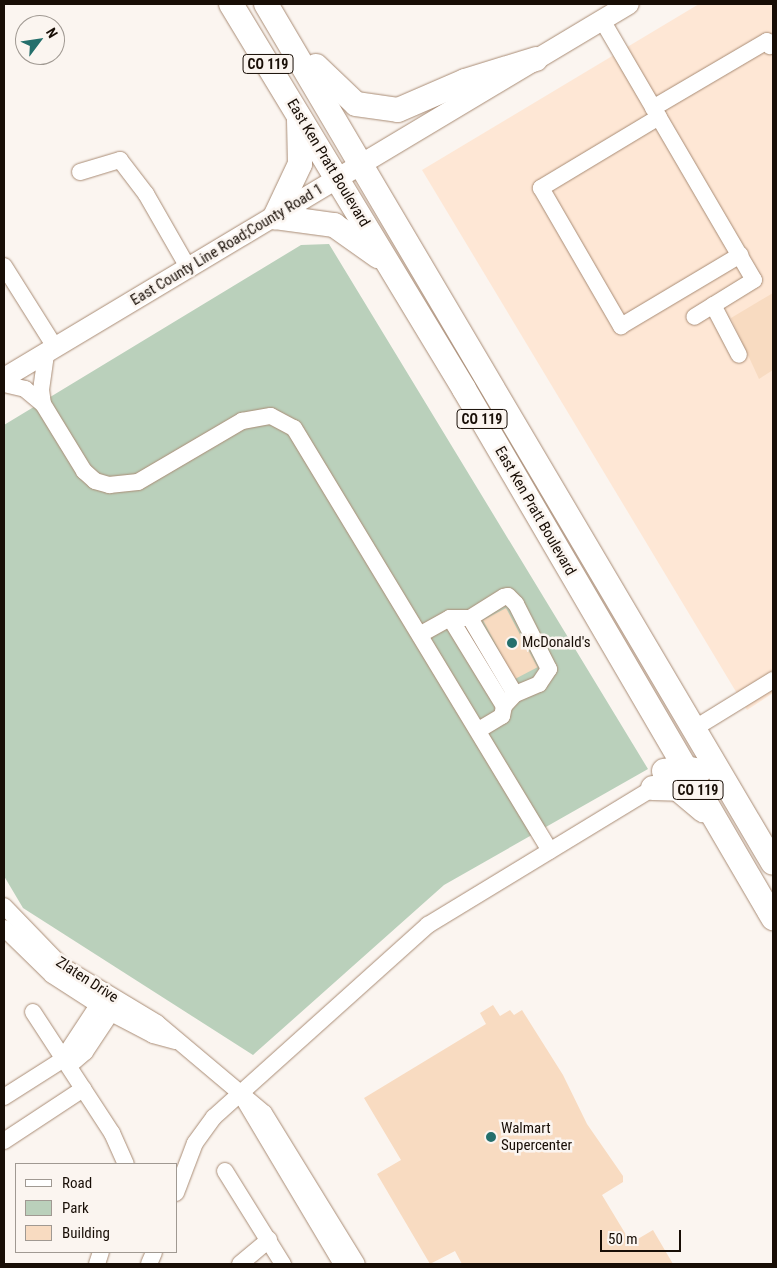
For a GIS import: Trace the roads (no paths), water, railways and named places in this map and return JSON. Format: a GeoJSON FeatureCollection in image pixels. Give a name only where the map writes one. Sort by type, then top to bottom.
{"type":"FeatureCollection","features":[{"type":"Feature","properties":{"kind":"highway","name":"East Ken Pratt Boulevard"},"geometry":{"type":"LineString","coordinates":[[231,4],[395,273],[623,662],[668,776],[763,879],[773,918]]}},
{"type":"Feature","properties":{"kind":"highway","name":"East Ken Pratt Boulevard"},"geometry":{"type":"LineString","coordinates":[[266,4],[363,164],[773,863]]}},
{"type":"Feature","properties":{"kind":"highway"},"geometry":{"type":"LineString","coordinates":[[280,27],[334,87],[356,104],[374,110],[398,110],[465,81],[536,59]]}},
{"type":"Feature","properties":{"kind":"highway"},"geometry":{"type":"LineString","coordinates":[[299,114],[300,164],[275,217],[334,226],[352,235],[395,273]]}},
{"type":"Feature","properties":{"kind":"highway"},"geometry":{"type":"LineString","coordinates":[[668,776],[678,789],[698,801],[763,879]]}},
{"type":"Feature","properties":{"kind":"main road","name":"East County Line Road;County Road 1"},"geometry":{"type":"LineString","coordinates":[[4,378],[629,4]]}},
{"type":"Feature","properties":{"kind":"street"},"geometry":{"type":"LineString","coordinates":[[602,20],[754,280],[694,317]]}},
{"type":"Feature","properties":{"kind":"street"},"geometry":{"type":"LineString","coordinates":[[740,255],[621,326],[541,188],[766,41],[770,46]]}},
{"type":"Feature","properties":{"kind":"street"},"geometry":{"type":"LineString","coordinates":[[80,172],[120,160],[146,194],[189,269]]}},
{"type":"Feature","properties":{"kind":"street"},"geometry":{"type":"LineString","coordinates":[[4,266],[51,350],[41,390],[43,404]]}},
{"type":"Feature","properties":{"kind":"street"},"geometry":{"type":"LineString","coordinates":[[713,305],[739,354]]}},
{"type":"Feature","properties":{"kind":"street"},"geometry":{"type":"LineString","coordinates":[[4,384],[25,390],[43,404],[84,470],[95,481],[109,485],[138,482],[242,421],[256,417],[283,420],[305,440],[550,850]]}},
{"type":"Feature","properties":{"kind":"street"},"geometry":{"type":"LineString","coordinates":[[421,634],[450,618],[470,618],[504,597],[508,596],[516,604],[549,669],[539,684],[510,700],[502,716],[479,730]]}},
{"type":"Feature","properties":{"kind":"street"},"geometry":{"type":"LineString","coordinates":[[450,618],[510,700]]}},
{"type":"Feature","properties":{"kind":"street"},"geometry":{"type":"LineString","coordinates":[[470,618],[510,700]]}},
{"type":"Feature","properties":{"kind":"street"},"geometry":{"type":"LineString","coordinates":[[695,728],[773,680]]}},
{"type":"Feature","properties":{"kind":"street"},"geometry":{"type":"LineString","coordinates":[[178,1188],[195,1143],[214,1117],[428,926],[668,776]]}},
{"type":"Feature","properties":{"kind":"street","name":"Zlaten Drive"},"geometry":{"type":"LineString","coordinates":[[4,906],[61,965],[157,1023],[242,1093],[277,1130],[357,1264]]}},
{"type":"Feature","properties":{"kind":"street","name":"Zlaten Drive"},"geometry":{"type":"LineString","coordinates":[[4,928],[52,976],[104,1009],[153,1035],[181,1043]]}},
{"type":"Feature","properties":{"kind":"street"},"geometry":{"type":"LineString","coordinates":[[4,1097],[66,1063],[104,1009]]}},
{"type":"Feature","properties":{"kind":"street"},"geometry":{"type":"LineString","coordinates":[[33,1012],[112,1133],[126,1163]]}},
{"type":"Feature","properties":{"kind":"street"},"geometry":{"type":"LineString","coordinates":[[4,1141],[83,1090]]}},
{"type":"Feature","properties":{"kind":"street","name":"Zlaten Drive"},"geometry":{"type":"LineString","coordinates":[[242,1093],[342,1264]]}},
{"type":"Feature","properties":{"kind":"street"},"geometry":{"type":"LineString","coordinates":[[225,1171],[283,1264]]}},
{"type":"Feature","properties":{"kind":"street"},"geometry":{"type":"LineString","coordinates":[[240,1264],[269,1240]]}},
{"type":"Feature","properties":{"kind":"place","name":"McDonald's"},"geometry":{"type":"Point","coordinates":[512,643]}},
{"type":"Feature","properties":{"kind":"place","name":"Walmart Supercenter"},"geometry":{"type":"Point","coordinates":[491,1137]}}]}
